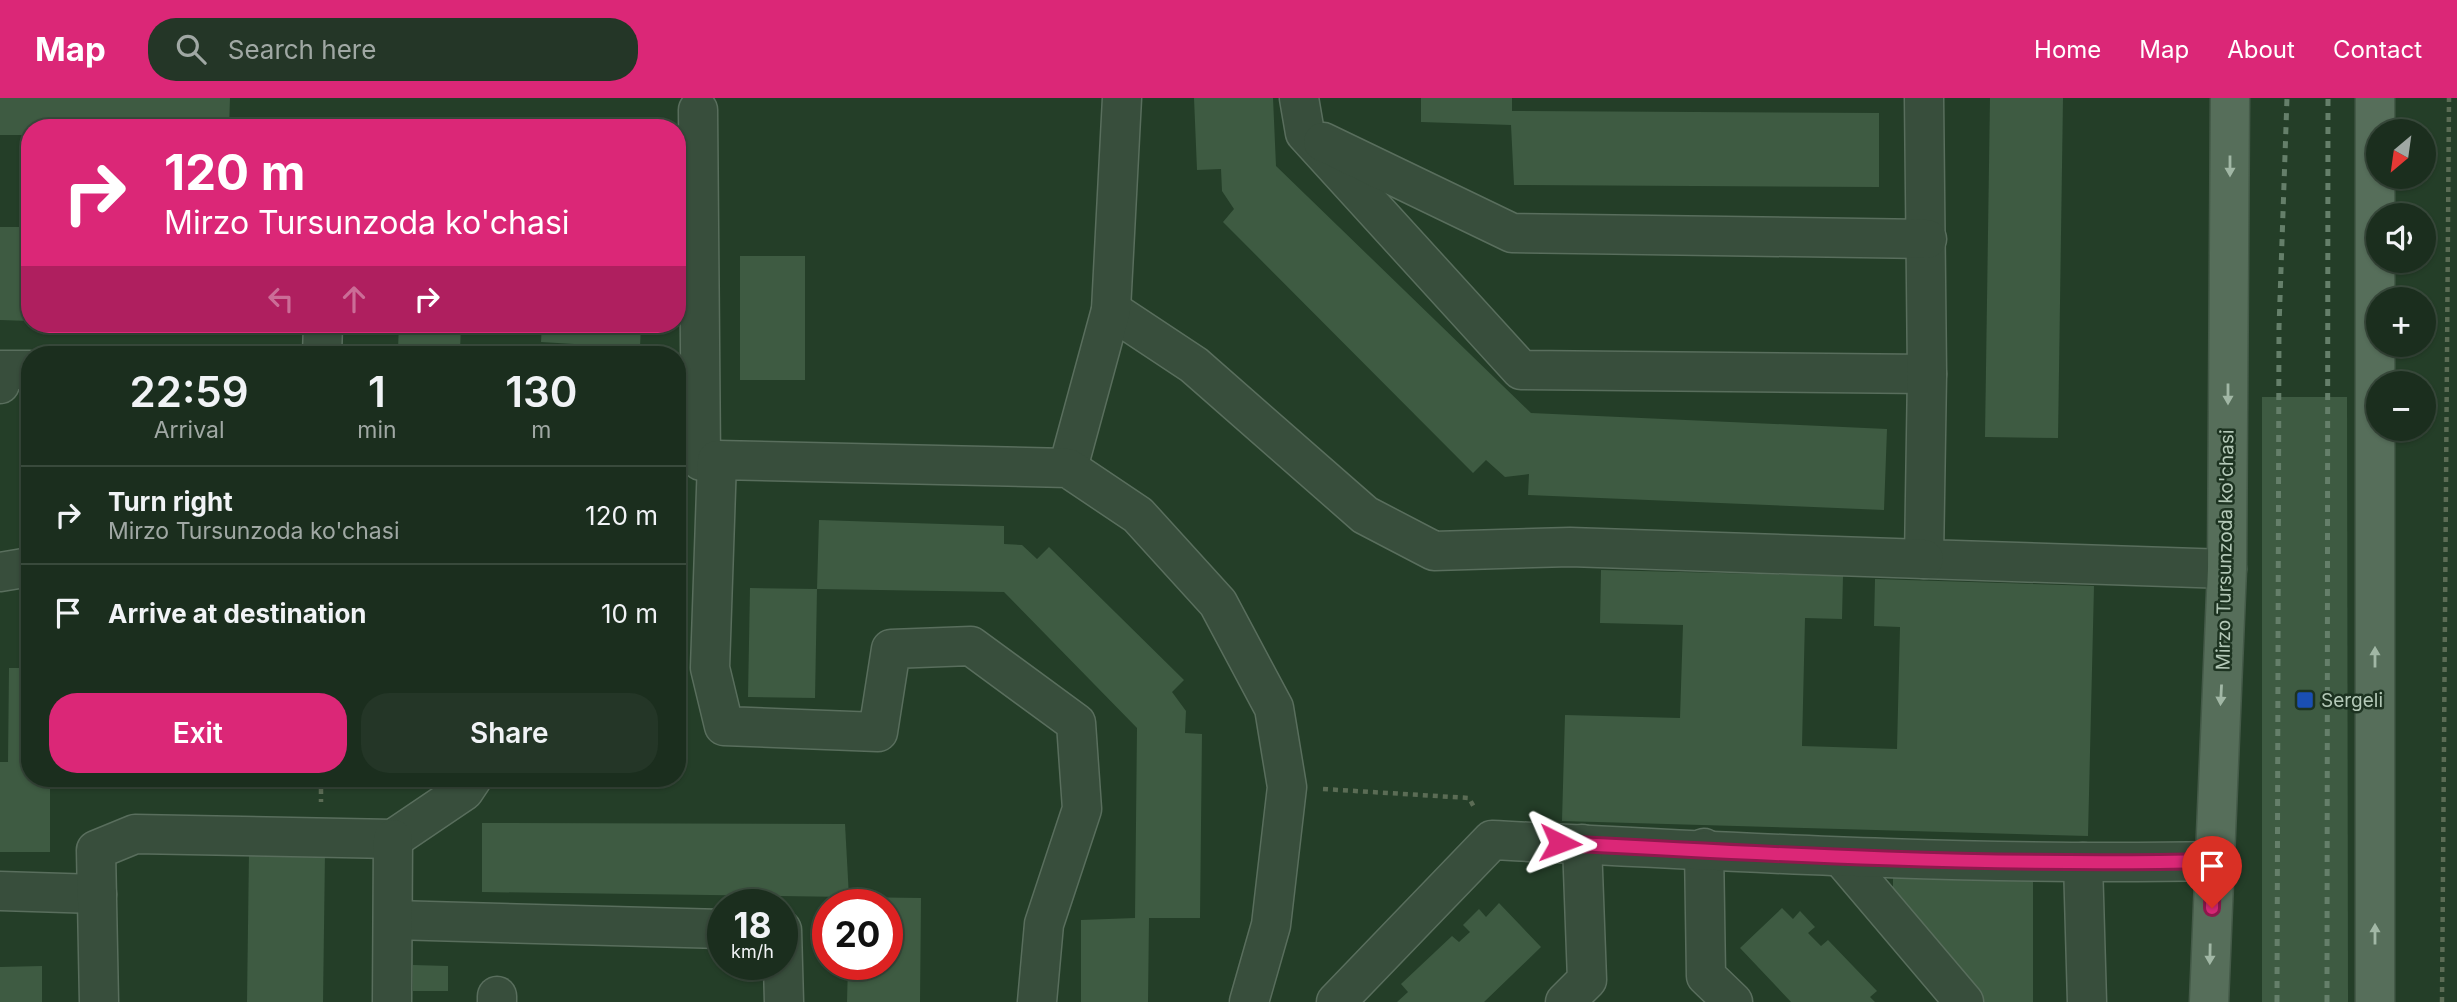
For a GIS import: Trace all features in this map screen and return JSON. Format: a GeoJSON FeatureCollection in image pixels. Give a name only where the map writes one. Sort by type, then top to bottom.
{"type":"FeatureCollection","features":[{"type":"Feature","properties":{"kind":"main road","name":"Mirzo Tursunzoda ko'chasi"},"geometry":{"type":"LineString","coordinates":[[2209,1002],[2227,569],[2230,98]]}},
{"type":"Feature","properties":{"kind":"main road"},"geometry":{"type":"LineString","coordinates":[[2375,98],[2375,1002]]}},
{"type":"Feature","properties":{"kind":"lane"},"geometry":{"type":"LineString","coordinates":[[1068,468],[1111,310],[1122,98]]}},
{"type":"Feature","properties":{"kind":"lane"},"geometry":{"type":"LineString","coordinates":[[1924,98],[1927,374],[1924,559]]}},
{"type":"Feature","properties":{"kind":"lane"},"geometry":{"type":"LineString","coordinates":[[698,110],[698,461],[694,668],[724,726],[878,732],[891,649],[971,646],[1076,723],[1082,809],[1044,924],[1037,1002]]}},
{"type":"Feature","properties":{"kind":"lane"},"geometry":{"type":"LineString","coordinates":[[1302,116],[1512,233],[1927,239]]}},
{"type":"Feature","properties":{"kind":"lane"},"geometry":{"type":"LineString","coordinates":[[1302,116],[1521,370],[1927,374]]}},
{"type":"Feature","properties":{"kind":"lane"},"geometry":{"type":"LineString","coordinates":[[1111,310],[1194,365],[1365,515],[1434,551],[1570,547],[2227,569]]}},
{"type":"Feature","properties":{"kind":"lane"},"geometry":{"type":"LineString","coordinates":[[0,384],[2,370],[21,370]]}},
{"type":"Feature","properties":{"kind":"lane"},"geometry":{"type":"LineString","coordinates":[[698,461],[1068,468],[1138,515],[1218,603],[1274,708],[1287,787],[1271,925],[1249,1002]]}},
{"type":"Feature","properties":{"kind":"lane"},"geometry":{"type":"LineString","coordinates":[[0,572],[21,568]]}},
{"type":"Feature","properties":{"kind":"lane"},"geometry":{"type":"LineString","coordinates":[[99,1002],[96,850],[135,834],[393,839],[467,787]]}},
{"type":"Feature","properties":{"kind":"lane"},"geometry":{"type":"LineString","coordinates":[[392,1002],[393,839]]}},
{"type":"Feature","properties":{"kind":"lane"},"geometry":{"type":"LineString","coordinates":[[1336,1002],[1492,840],[1841,857],[2083,862],[2213,861]]}},
{"type":"Feature","properties":{"kind":"lane"},"geometry":{"type":"LineString","coordinates":[[1565,1002],[1587,980],[1582,844]]}},
{"type":"Feature","properties":{"kind":"lane"},"geometry":{"type":"LineString","coordinates":[[1704,849],[1706,976],[1733,1002]]}},
{"type":"Feature","properties":{"kind":"lane"},"geometry":{"type":"LineString","coordinates":[[1841,857],[1964,1002]]}},
{"type":"Feature","properties":{"kind":"lane"},"geometry":{"type":"LineString","coordinates":[[2083,862],[2087,1002]]}},
{"type":"Feature","properties":{"kind":"lane"},"geometry":{"type":"LineString","coordinates":[[0,891],[97,894]]}},
{"type":"Feature","properties":{"kind":"lane"},"geometry":{"type":"LineString","coordinates":[[393,920],[707,929]]}},
{"type":"Feature","properties":{"kind":"lane"},"geometry":{"type":"LineString","coordinates":[[783,980],[783,1002]]}},
{"type":"Feature","properties":{"kind":"path"},"geometry":{"type":"LineString","coordinates":[[2442,1002],[2449,98]]}},
{"type":"Feature","properties":{"kind":"path"},"geometry":{"type":"LineString","coordinates":[[1287,787],[1469,798],[1492,840]]}},
{"type":"Feature","properties":{"kind":"building"},"geometry":{"type":"Polygon","coordinates":[[[0,98],[230,98],[229,119],[21,119],[21,135],[0,135],[0,98]]]}},
{"type":"Feature","properties":{"kind":"building"},"geometry":{"type":"Polygon","coordinates":[[[1194,98],[1273,98],[1276,166],[1531,413],[1887,429],[1884,510],[1528,495],[1529,474],[1505,477],[1486,460],[1473,473],[1223,222],[1234,209],[1222,191],[1221,169],[1197,170],[1194,98]]]}},
{"type":"Feature","properties":{"kind":"building"},"geometry":{"type":"Polygon","coordinates":[[[1421,98],[1512,98],[1512,111],[1879,113],[1879,187],[1514,185],[1511,125],[1421,122],[1421,98]]]}},
{"type":"Feature","properties":{"kind":"building"},"geometry":{"type":"Polygon","coordinates":[[[1990,98],[2063,98],[2058,438],[1985,437],[1990,98]]]}},
{"type":"Feature","properties":{"kind":"building"},"geometry":{"type":"Polygon","coordinates":[[[0,227],[21,227],[21,321],[0,320],[0,227]]]}},
{"type":"Feature","properties":{"kind":"building"},"geometry":{"type":"Polygon","coordinates":[[[740,256],[805,256],[805,380],[740,380],[740,256]]]}},
{"type":"Feature","properties":{"kind":"building"},"geometry":{"type":"Polygon","coordinates":[[[399,333],[461,333],[460,346],[398,346],[399,333]]]}},
{"type":"Feature","properties":{"kind":"building"},"geometry":{"type":"Polygon","coordinates":[[[542,333],[641,333],[640,346],[541,342],[542,333]]]}},
{"type":"Feature","properties":{"kind":"building","name":"Sergeli"},"geometry":{"type":"Polygon","coordinates":[[[2262,397],[2347,397],[2348,1002],[2262,1002],[2262,397]]]}},
{"type":"Feature","properties":{"kind":"building"},"geometry":{"type":"Polygon","coordinates":[[[819,520],[1004,526],[1004,544],[1022,545],[1037,559],[1049,547],[1184,680],[1172,692],[1186,711],[1185,733],[1202,734],[1200,918],[1149,918],[1148,1002],[1081,1002],[1081,920],[1135,918],[1137,728],[1004,592],[817,589],[819,520]]]}},
{"type":"Feature","properties":{"kind":"building"},"geometry":{"type":"Polygon","coordinates":[[[1601,570],[1843,576],[1842,619],[1805,618],[1802,746],[1897,749],[1900,627],[1874,626],[1875,579],[2094,586],[2088,836],[1562,821],[1565,715],[1680,718],[1683,625],[1600,623],[1601,570]]]}},
{"type":"Feature","properties":{"kind":"building"},"geometry":{"type":"Polygon","coordinates":[[[750,588],[817,589],[815,698],[748,697],[750,588]]]}},
{"type":"Feature","properties":{"kind":"building"},"geometry":{"type":"Polygon","coordinates":[[[9,668],[21,668],[21,787],[50,787],[50,852],[0,852],[0,762],[8,762],[9,668]]]}},
{"type":"Feature","properties":{"kind":"building"},"geometry":{"type":"Polygon","coordinates":[[[482,823],[845,824],[849,889],[812,889],[812,896],[798,896],[798,889],[707,889],[707,895],[482,892],[482,823]]]}},
{"type":"Feature","properties":{"kind":"building"},"geometry":{"type":"Polygon","coordinates":[[[249,852],[325,852],[323,1002],[247,1002],[249,852]]]}},
{"type":"Feature","properties":{"kind":"building"},"geometry":{"type":"Polygon","coordinates":[[[1893,877],[2033,880],[2033,1002],[1983,1002],[1893,900],[1893,877]]]}},
{"type":"Feature","properties":{"kind":"building"},"geometry":{"type":"Polygon","coordinates":[[[903,898],[921,898],[920,1002],[847,1002],[848,980],[903,980],[903,898]]]}},
{"type":"Feature","properties":{"kind":"building"},"geometry":{"type":"Polygon","coordinates":[[[1499,903],[1541,947],[1484,1002],[1397,1002],[1408,992],[1401,984],[1452,936],[1459,942],[1470,932],[1463,925],[1479,909],[1486,917],[1499,903]]]}},
{"type":"Feature","properties":{"kind":"building"},"geometry":{"type":"Polygon","coordinates":[[[1782,908],[1793,919],[1800,911],[1815,927],[1808,933],[1821,946],[1828,940],[1877,991],[1870,997],[1875,1002],[1791,1002],[1740,948],[1782,908]]]}},
{"type":"Feature","properties":{"kind":"building"},"geometry":{"type":"Polygon","coordinates":[[[413,965],[448,966],[448,991],[413,991],[413,965]]]}},
{"type":"Feature","properties":{"kind":"building"},"geometry":{"type":"Polygon","coordinates":[[[42,966],[42,1002],[0,1002],[0,967],[42,966]]]}},
{"type":"Feature","properties":{"kind":"railway"},"geometry":{"type":"LineString","coordinates":[[2277,1002],[2279,327],[2287,98]]}},
{"type":"Feature","properties":{"kind":"railway"},"geometry":{"type":"LineString","coordinates":[[2327,1002],[2328,98]]}},
{"type":"Feature","properties":{"kind":"place","name":"Sergeli"},"geometry":{"type":"Point","coordinates":[2305,700]}},
{"type":"Feature","properties":{"kind":"route"},"geometry":{"type":"LineString","coordinates":[[1560,843],[1841,857],[2136,863],[2213,861],[2212,908]]}}]}
